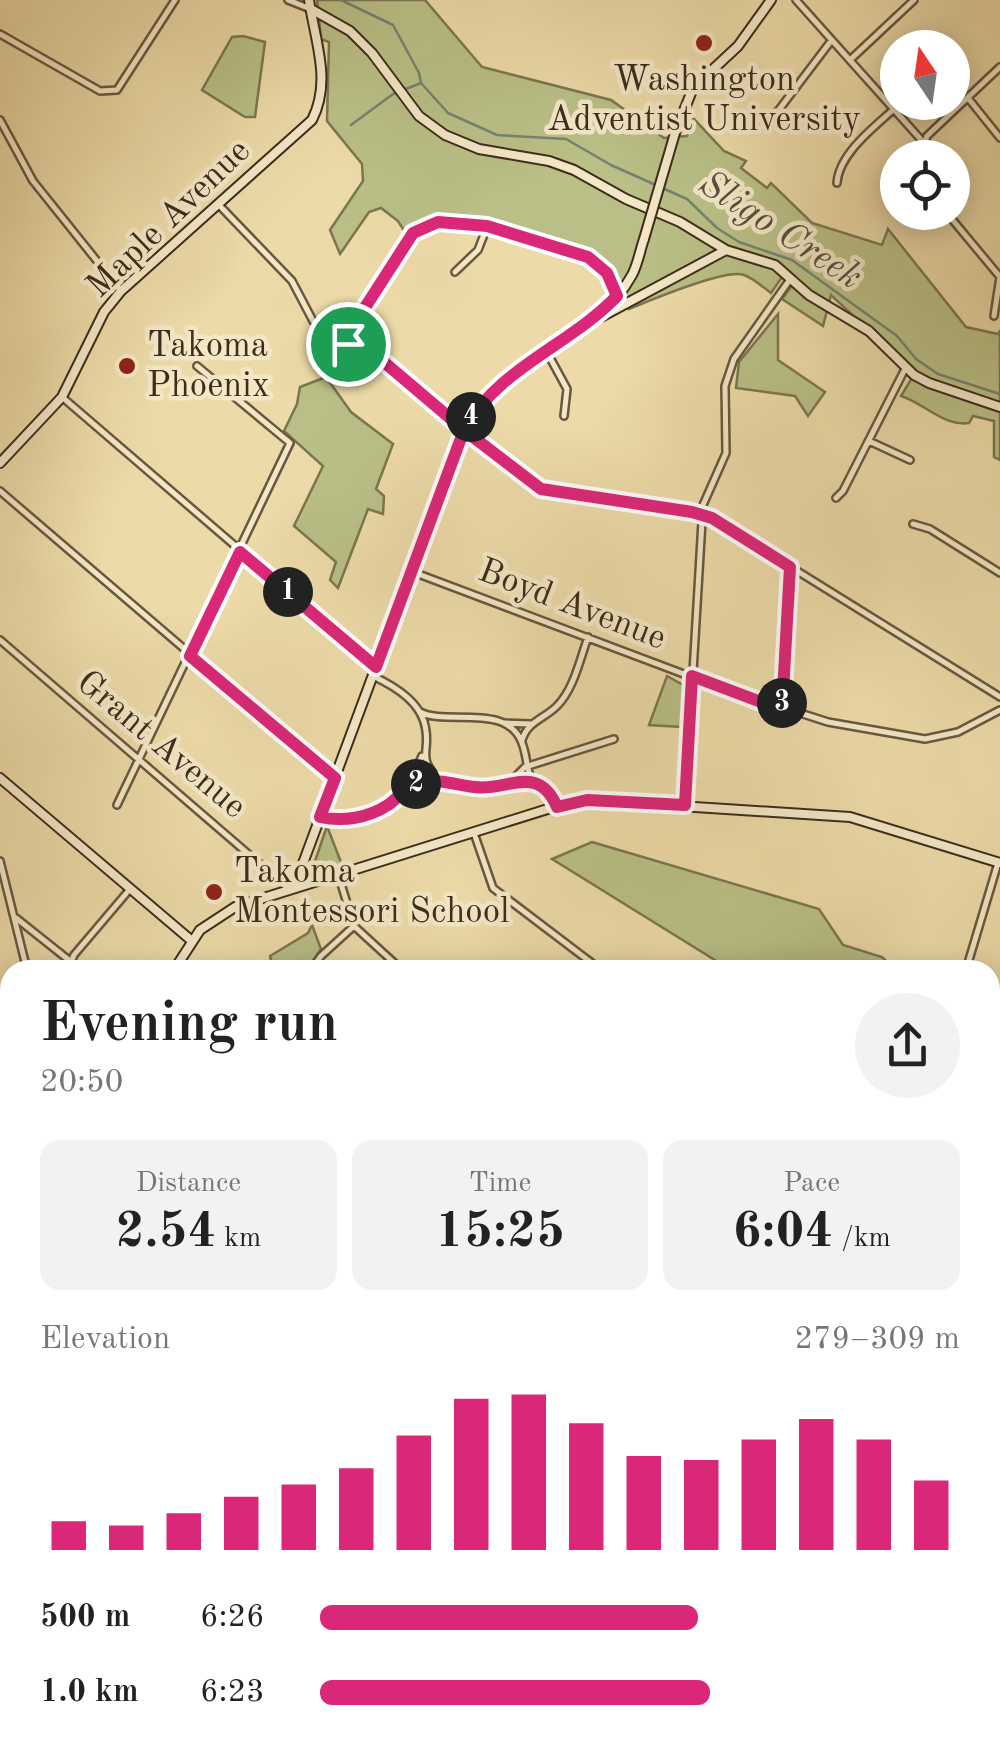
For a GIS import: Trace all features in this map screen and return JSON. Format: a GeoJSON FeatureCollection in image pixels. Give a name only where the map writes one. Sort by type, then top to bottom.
{"type":"FeatureCollection","features":[{"type":"Feature","properties":{"kind":"main road"},"geometry":{"type":"LineString","coordinates":[[592,322],[633,274],[675,133],[694,88],[738,46],[771,0]]}},
{"type":"Feature","properties":{"kind":"main road"},"geometry":{"type":"LineString","coordinates":[[310,4],[350,30],[405,100],[430,125],[461,143],[574,170],[626,199],[680,222],[726,250],[775,265],[809,295],[869,331],[906,368],[929,383],[1000,407]]}},
{"type":"Feature","properties":{"kind":"main road","name":"Maple Avenue"},"geometry":{"type":"LineString","coordinates":[[0,463],[62,397],[104,312],[121,291],[300,133],[322,101],[323,79],[310,4]]}},
{"type":"Feature","properties":{"kind":"main road"},"geometry":{"type":"LineString","coordinates":[[289,889],[302,866],[464,430],[491,391],[546,351],[726,250]]}},
{"type":"Feature","properties":{"kind":"main road"},"geometry":{"type":"LineString","coordinates":[[0,778],[192,941]]}},
{"type":"Feature","properties":{"kind":"main road"},"geometry":{"type":"LineString","coordinates":[[180,960],[212,920],[236,906],[587,800],[850,816],[999,862]]}},
{"type":"Feature","properties":{"kind":"street"},"geometry":{"type":"LineString","coordinates":[[0,34],[100,91],[112,92],[118,90],[175,0]]}},
{"type":"Feature","properties":{"kind":"street"},"geometry":{"type":"LineString","coordinates":[[288,0],[310,4]]}},
{"type":"Feature","properties":{"kind":"street"},"geometry":{"type":"LineString","coordinates":[[796,0],[880,93]]}},
{"type":"Feature","properties":{"kind":"street"},"geometry":{"type":"LineString","coordinates":[[850,60],[914,0]]}},
{"type":"Feature","properties":{"kind":"street"},"geometry":{"type":"LineString","coordinates":[[736,126],[778,111],[832,40]]}},
{"type":"Feature","properties":{"kind":"street"},"geometry":{"type":"LineString","coordinates":[[970,96],[1000,67]]}},
{"type":"Feature","properties":{"kind":"street"},"geometry":{"type":"LineString","coordinates":[[970,100],[1000,138]]}},
{"type":"Feature","properties":{"kind":"street"},"geometry":{"type":"LineString","coordinates":[[0,120],[33,181],[121,291]]}},
{"type":"Feature","properties":{"kind":"street"},"geometry":{"type":"LineString","coordinates":[[838,183],[839,172],[857,145],[883,120]]}},
{"type":"Feature","properties":{"kind":"street"},"geometry":{"type":"LineString","coordinates":[[904,120],[921,140]]}},
{"type":"Feature","properties":{"kind":"street"},"geometry":{"type":"LineString","coordinates":[[925,140],[944,120]]}},
{"type":"Feature","properties":{"kind":"street"},"geometry":{"type":"LineString","coordinates":[[219,205],[292,281],[318,329],[332,340],[378,357],[541,489],[712,518],[1000,697]]}},
{"type":"Feature","properties":{"kind":"street"},"geometry":{"type":"LineString","coordinates":[[348,344],[357,320],[413,233],[438,222],[487,226],[588,257],[607,273],[617,296]]}},
{"type":"Feature","properties":{"kind":"street"},"geometry":{"type":"LineString","coordinates":[[455,272],[478,250],[487,226]]}},
{"type":"Feature","properties":{"kind":"street"},"geometry":{"type":"LineString","coordinates":[[961,230],[1000,277],[994,316]]}},
{"type":"Feature","properties":{"kind":"street"},"geometry":{"type":"LineString","coordinates":[[685,805],[702,504],[726,453],[725,386],[728,371],[790,278]]}},
{"type":"Feature","properties":{"kind":"street"},"geometry":{"type":"LineString","coordinates":[[546,351],[567,390],[564,416]]}},
{"type":"Feature","properties":{"kind":"street"},"geometry":{"type":"LineString","coordinates":[[117,805],[290,443],[197,366]]}},
{"type":"Feature","properties":{"kind":"street"},"geometry":{"type":"LineString","coordinates":[[836,498],[906,368]]}},
{"type":"Feature","properties":{"kind":"street"},"geometry":{"type":"LineString","coordinates":[[62,397],[393,684],[417,710],[430,718],[464,715],[531,724]]}},
{"type":"Feature","properties":{"kind":"street"},"geometry":{"type":"LineString","coordinates":[[869,440],[910,460]]}},
{"type":"Feature","properties":{"kind":"street"},"geometry":{"type":"LineString","coordinates":[[0,491],[335,778]]}},
{"type":"Feature","properties":{"kind":"street"},"geometry":{"type":"LineString","coordinates":[[913,524],[930,529],[1000,572]]}},
{"type":"Feature","properties":{"kind":"street"},"geometry":{"type":"LineString","coordinates":[[782,710],[790,567]]}},
{"type":"Feature","properties":{"kind":"street","name":"Boyd Avenue"},"geometry":{"type":"LineString","coordinates":[[412,572],[782,710],[828,722],[925,739],[958,732],[1000,710]]}},
{"type":"Feature","properties":{"kind":"street"},"geometry":{"type":"LineString","coordinates":[[532,782],[522,740],[531,724],[557,706],[572,682],[588,637]]}},
{"type":"Feature","properties":{"kind":"street","name":"Grant Avenue"},"geometry":{"type":"LineString","coordinates":[[0,640],[289,889]]}},
{"type":"Feature","properties":{"kind":"street"},"geometry":{"type":"LineString","coordinates":[[404,791],[423,754],[426,730],[417,710]]}},
{"type":"Feature","properties":{"kind":"street"},"geometry":{"type":"LineString","coordinates":[[426,730],[446,717]]}},
{"type":"Feature","properties":{"kind":"street"},"geometry":{"type":"LineString","coordinates":[[498,722],[522,740]]}},
{"type":"Feature","properties":{"kind":"street"},"geometry":{"type":"LineString","coordinates":[[511,781],[525,764],[614,738]]}},
{"type":"Feature","properties":{"kind":"street"},"geometry":{"type":"LineString","coordinates":[[423,754],[435,776],[446,781],[479,788],[511,781],[532,782],[546,789],[557,807]]}},
{"type":"Feature","properties":{"kind":"street"},"geometry":{"type":"LineString","coordinates":[[320,817],[349,820],[388,805],[404,791],[424,782],[446,781]]}},
{"type":"Feature","properties":{"kind":"street"},"geometry":{"type":"LineString","coordinates":[[474,833],[492,888],[588,960]]}},
{"type":"Feature","properties":{"kind":"street"},"geometry":{"type":"LineString","coordinates":[[0,861],[25,960]]}},
{"type":"Feature","properties":{"kind":"street"},"geometry":{"type":"LineString","coordinates":[[969,960],[999,862]]}},
{"type":"Feature","properties":{"kind":"street"},"geometry":{"type":"LineString","coordinates":[[338,874],[354,926],[391,960]]}},
{"type":"Feature","properties":{"kind":"street"},"geometry":{"type":"LineString","coordinates":[[73,960],[130,889]]}},
{"type":"Feature","properties":{"kind":"street"},"geometry":{"type":"LineString","coordinates":[[14,916],[69,960]]}},
{"type":"Feature","properties":{"kind":"street"},"geometry":{"type":"LineString","coordinates":[[318,960],[354,926]]}},
{"type":"Feature","properties":{"kind":"green space"},"geometry":{"type":"Polygon","coordinates":[[[317,0],[425,0],[482,67],[611,100],[664,138],[687,136],[693,118],[724,151],[746,161],[741,168],[767,188],[771,183],[812,223],[882,245],[889,230],[966,327],[998,334],[1000,331],[1000,460],[994,457],[994,421],[973,416],[969,423],[951,421],[901,396],[915,373],[831,295],[823,326],[782,299],[793,284],[782,277],[771,293],[747,276],[721,276],[629,309],[606,268],[590,258],[468,220],[435,222],[407,235],[398,221],[381,208],[369,212],[340,254],[330,230],[363,181],[362,164],[327,121],[329,42],[321,39],[317,0]]]}},
{"type":"Feature","properties":{"kind":"green space"},"geometry":{"type":"Polygon","coordinates":[[[232,37],[265,42],[255,117],[245,117],[202,90],[232,37]]]}},
{"type":"Feature","properties":{"kind":"green space"},"geometry":{"type":"Polygon","coordinates":[[[778,314],[778,360],[825,392],[808,416],[795,396],[736,388],[739,362],[778,314]]]}},
{"type":"Feature","properties":{"kind":"green space"},"geometry":{"type":"Polygon","coordinates":[[[326,377],[351,412],[393,444],[376,489],[384,496],[383,514],[368,509],[338,588],[330,580],[336,562],[294,526],[323,466],[284,431],[300,387],[326,377]]]}},
{"type":"Feature","properties":{"kind":"green space"},"geometry":{"type":"Polygon","coordinates":[[[667,676],[683,685],[681,727],[649,725],[667,676]]]}},
{"type":"Feature","properties":{"kind":"green space"},"geometry":{"type":"Polygon","coordinates":[[[327,826],[342,865],[317,872],[313,867],[327,826]]]}},
{"type":"Feature","properties":{"kind":"green space"},"geometry":{"type":"Polygon","coordinates":[[[592,842],[819,909],[843,945],[885,960],[715,960],[552,859],[592,842]]]}},
{"type":"Feature","properties":{"kind":"green space"},"geometry":{"type":"Polygon","coordinates":[[[312,925],[321,949],[314,960],[271,960],[270,956],[308,933],[312,925]]]}},
{"type":"Feature","properties":{"kind":"waterway","name":"Sligo Creek"},"geometry":{"type":"LineString","coordinates":[[341,0],[393,25],[421,83],[448,113],[497,135],[566,139],[611,165],[687,199],[717,228],[739,242],[792,260],[897,336],[916,359],[938,374],[1000,394]]}},
{"type":"Feature","properties":{"kind":"waterway"},"geometry":{"type":"LineString","coordinates":[[351,125],[393,94],[421,83]]}},
{"type":"Feature","properties":{"kind":"place","name":"Washington Adventist University"},"geometry":{"type":"Point","coordinates":[704,43]}},
{"type":"Feature","properties":{"kind":"place","name":"Takoma Phoenix"},"geometry":{"type":"Point","coordinates":[127,366]}},
{"type":"Feature","properties":{"kind":"place","name":"Takoma Montessori School"},"geometry":{"type":"Point","coordinates":[214,892]}},
{"type":"Feature","properties":{"kind":"route"},"geometry":{"type":"LineString","coordinates":[[348,344],[357,320],[413,233],[438,222],[487,226],[588,257],[607,273],[617,296],[592,322],[491,391],[464,430],[541,489],[712,518],[790,567],[782,710],[692,676],[685,805],[587,800],[557,807],[546,789],[532,782],[511,781],[479,788],[446,781],[415,784],[388,805],[349,820],[320,817],[335,778],[190,656],[240,552],[376,667],[464,430],[378,357],[348,344]]}}]}
